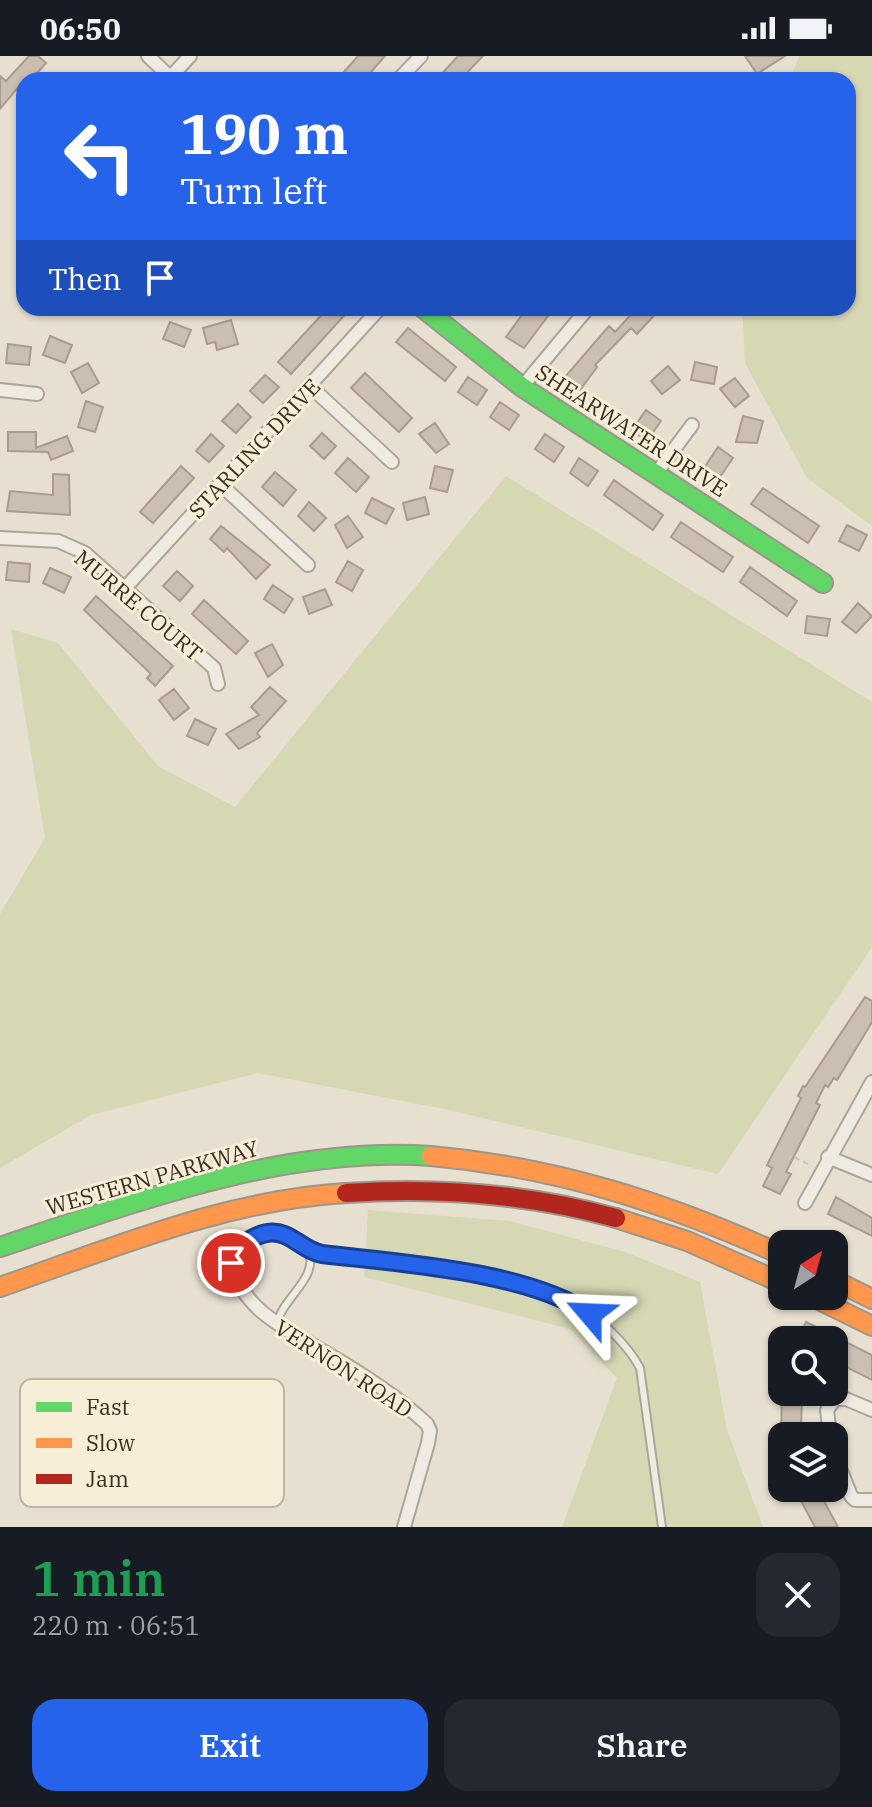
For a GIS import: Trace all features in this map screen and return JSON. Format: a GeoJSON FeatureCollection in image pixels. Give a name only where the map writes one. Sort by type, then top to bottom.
{"type":"FeatureCollection","features":[{"type":"Feature","properties":{"kind":"main road","name":"SHEARWATER DRIVE"},"geometry":{"type":"LineString","coordinates":[[433,316],[522,387],[823,583]]}},
{"type":"Feature","properties":{"kind":"main road","name":"WESTERN PARKWAY"},"geometry":{"type":"LineString","coordinates":[[0,1247],[182,1189],[252,1172],[354,1157],[401,1157],[515,1164],[601,1183],[655,1201],[768,1249]]}},
{"type":"Feature","properties":{"kind":"main road"},"geometry":{"type":"LineString","coordinates":[[2,1281],[205,1217],[282,1199],[372,1191],[534,1200],[669,1235],[768,1277]]}},
{"type":"Feature","properties":{"kind":"main road"},"geometry":{"type":"LineString","coordinates":[[848,1287],[872,1299]]}},
{"type":"Feature","properties":{"kind":"main road"},"geometry":{"type":"LineString","coordinates":[[839,1310],[872,1326]]}},
{"type":"Feature","properties":{"kind":"street"},"geometry":{"type":"LineString","coordinates":[[148,56],[163,72]]}},
{"type":"Feature","properties":{"kind":"street"},"geometry":{"type":"LineString","coordinates":[[176,72],[190,56]]}},
{"type":"Feature","properties":{"kind":"street"},"geometry":{"type":"LineString","coordinates":[[406,72],[421,56]]}},
{"type":"Feature","properties":{"kind":"street","name":"STARLING DRIVE"},"geometry":{"type":"LineString","coordinates":[[126,587],[373,316]]}},
{"type":"Feature","properties":{"kind":"street"},"geometry":{"type":"LineString","coordinates":[[522,387],[581,316]]}},
{"type":"Feature","properties":{"kind":"street"},"geometry":{"type":"LineString","coordinates":[[311,387],[392,462]]}},
{"type":"Feature","properties":{"kind":"street"},"geometry":{"type":"LineString","coordinates":[[0,390],[37,394]]}},
{"type":"Feature","properties":{"kind":"street"},"geometry":{"type":"LineString","coordinates":[[655,475],[692,425]]}},
{"type":"Feature","properties":{"kind":"street"},"geometry":{"type":"LineString","coordinates":[[220,484],[308,565]]}},
{"type":"Feature","properties":{"kind":"street","name":"MURRE COURT"},"geometry":{"type":"LineString","coordinates":[[0,538],[58,541],[85,553],[214,668],[218,684]]}},
{"type":"Feature","properties":{"kind":"street"},"geometry":{"type":"LineString","coordinates":[[805,1203],[872,1082]]}},
{"type":"Feature","properties":{"kind":"street"},"geometry":{"type":"LineString","coordinates":[[828,1157],[872,1175]]}},
{"type":"Feature","properties":{"kind":"street","name":"VERNON ROAD"},"geometry":{"type":"LineString","coordinates":[[231,1263],[244,1293],[256,1309],[277,1326],[323,1351],[427,1424],[428,1443],[404,1527]]}},
{"type":"Feature","properties":{"kind":"street"},"geometry":{"type":"LineString","coordinates":[[828,1422],[827,1410],[835,1399],[846,1399],[872,1410]]}},
{"type":"Feature","properties":{"kind":"street"},"geometry":{"type":"LineString","coordinates":[[848,1488],[855,1500],[872,1500]]}},
{"type":"Feature","properties":{"kind":"lane"},"geometry":{"type":"LineString","coordinates":[[231,1263],[238,1249],[267,1233],[286,1235],[309,1252],[477,1276],[574,1302],[635,1357],[640,1368],[662,1527]]}},
{"type":"Feature","properties":{"kind":"lane"},"geometry":{"type":"LineString","coordinates":[[277,1326],[282,1306],[310,1272],[309,1252]]}},
{"type":"Feature","properties":{"kind":"path"},"geometry":{"type":"LineString","coordinates":[[794,1157],[810,1165]]}},
{"type":"Feature","properties":{"kind":"green space"},"geometry":{"type":"Polygon","coordinates":[[[799,56],[872,56],[872,526],[807,478],[745,363],[742,316],[856,316],[856,72],[793,72],[799,56]]]}},
{"type":"Feature","properties":{"kind":"green space"},"geometry":{"type":"Polygon","coordinates":[[[506,476],[872,702],[872,947],[718,1174],[449,1110],[258,1073],[91,1115],[0,1168],[0,914],[45,838],[11,629],[58,643],[158,766],[235,807],[506,476]]]}},
{"type":"Feature","properties":{"kind":"green space"},"geometry":{"type":"Polygon","coordinates":[[[368,1210],[510,1221],[625,1252],[700,1282],[727,1430],[763,1527],[562,1527],[617,1378],[570,1329],[364,1277],[368,1210]]]}},
{"type":"Feature","properties":{"kind":"building"},"geometry":{"type":"Polygon","coordinates":[[[29,56],[38,56],[46,63],[38,72],[16,72],[16,90],[0,109],[0,76],[6,81],[29,56]]]}},
{"type":"Feature","properties":{"kind":"building"},"geometry":{"type":"Polygon","coordinates":[[[358,56],[385,56],[371,72],[344,72],[358,56]]]}},
{"type":"Feature","properties":{"kind":"building"},"geometry":{"type":"Polygon","coordinates":[[[458,56],[483,56],[468,72],[443,72],[458,56]]]}},
{"type":"Feature","properties":{"kind":"building"},"geometry":{"type":"Polygon","coordinates":[[[745,56],[785,56],[760,72],[756,72],[745,56]]]}},
{"type":"Feature","properties":{"kind":"building"},"geometry":{"type":"Polygon","coordinates":[[[321,316],[344,316],[291,374],[278,362],[321,316]]]}},
{"type":"Feature","properties":{"kind":"building"},"geometry":{"type":"Polygon","coordinates":[[[521,316],[548,316],[524,348],[506,337],[521,316]]]}},
{"type":"Feature","properties":{"kind":"building"},"geometry":{"type":"Polygon","coordinates":[[[630,316],[654,316],[637,334],[631,328],[595,365],[597,367],[580,390],[564,378],[609,326],[615,332],[630,316]]]}},
{"type":"Feature","properties":{"kind":"building"},"geometry":{"type":"Polygon","coordinates":[[[231,320],[238,344],[217,350],[215,342],[207,344],[203,328],[231,320]]]}},
{"type":"Feature","properties":{"kind":"building"},"geometry":{"type":"Polygon","coordinates":[[[170,322],[191,330],[184,347],[163,339],[170,322]]]}},
{"type":"Feature","properties":{"kind":"building"},"geometry":{"type":"Polygon","coordinates":[[[408,328],[456,367],[445,381],[396,342],[408,328]]]}},
{"type":"Feature","properties":{"kind":"building"},"geometry":{"type":"Polygon","coordinates":[[[50,336],[72,345],[65,363],[43,355],[50,336]]]}},
{"type":"Feature","properties":{"kind":"building"},"geometry":{"type":"Polygon","coordinates":[[[8,344],[31,347],[29,365],[6,363],[8,344]]]}},
{"type":"Feature","properties":{"kind":"building"},"geometry":{"type":"Polygon","coordinates":[[[695,362],[717,367],[714,384],[691,380],[695,362]]]}},
{"type":"Feature","properties":{"kind":"building"},"geometry":{"type":"Polygon","coordinates":[[[88,363],[99,383],[82,393],[71,372],[88,363]]]}},
{"type":"Feature","properties":{"kind":"building"},"geometry":{"type":"Polygon","coordinates":[[[668,366],[680,380],[662,394],[651,381],[668,366]]]}},
{"type":"Feature","properties":{"kind":"building"},"geometry":{"type":"Polygon","coordinates":[[[365,373],[412,418],[399,432],[351,388],[365,373]]]}},
{"type":"Feature","properties":{"kind":"building"},"geometry":{"type":"Polygon","coordinates":[[[265,375],[279,387],[263,403],[250,391],[265,375]]]}},
{"type":"Feature","properties":{"kind":"building"},"geometry":{"type":"Polygon","coordinates":[[[468,377],[487,390],[477,405],[458,392],[468,377]]]}},
{"type":"Feature","properties":{"kind":"building"},"geometry":{"type":"Polygon","coordinates":[[[735,378],[749,396],[735,407],[720,389],[735,378]]]}},
{"type":"Feature","properties":{"kind":"building"},"geometry":{"type":"Polygon","coordinates":[[[86,401],[103,407],[95,432],[78,427],[86,401]]]}},
{"type":"Feature","properties":{"kind":"building"},"geometry":{"type":"Polygon","coordinates":[[[500,402],[519,415],[509,430],[490,417],[500,402]]]}},
{"type":"Feature","properties":{"kind":"building"},"geometry":{"type":"Polygon","coordinates":[[[238,404],[251,417],[236,433],[222,421],[238,404]]]}},
{"type":"Feature","properties":{"kind":"building"},"geometry":{"type":"Polygon","coordinates":[[[646,410],[661,421],[647,441],[632,430],[646,410]]]}},
{"type":"Feature","properties":{"kind":"building"},"geometry":{"type":"Polygon","coordinates":[[[743,416],[763,421],[757,443],[736,442],[743,416]]]}},
{"type":"Feature","properties":{"kind":"building"},"geometry":{"type":"Polygon","coordinates":[[[435,423],[449,444],[436,453],[419,434],[435,423]]]}},
{"type":"Feature","properties":{"kind":"building"},"geometry":{"type":"Polygon","coordinates":[[[8,432],[36,432],[36,448],[67,436],[73,451],[51,460],[48,452],[8,451],[8,432]]]}},
{"type":"Feature","properties":{"kind":"building"},"geometry":{"type":"Polygon","coordinates":[[[322,433],[336,446],[324,459],[310,446],[322,433]]]}},
{"type":"Feature","properties":{"kind":"building"},"geometry":{"type":"Polygon","coordinates":[[[211,434],[224,446],[209,462],[196,451],[211,434]]]}},
{"type":"Feature","properties":{"kind":"building"},"geometry":{"type":"Polygon","coordinates":[[[545,434],[564,447],[554,462],[535,449],[545,434]]]}},
{"type":"Feature","properties":{"kind":"building"},"geometry":{"type":"Polygon","coordinates":[[[718,447],[733,458],[715,484],[700,474],[718,447]]]}},
{"type":"Feature","properties":{"kind":"building"},"geometry":{"type":"Polygon","coordinates":[[[348,458],[369,477],[356,492],[335,473],[348,458]]]}},
{"type":"Feature","properties":{"kind":"building"},"geometry":{"type":"Polygon","coordinates":[[[579,458],[598,471],[588,486],[570,473],[579,458]]]}},
{"type":"Feature","properties":{"kind":"building"},"geometry":{"type":"Polygon","coordinates":[[[181,466],[194,478],[153,523],[140,512],[181,466]]]}},
{"type":"Feature","properties":{"kind":"building"},"geometry":{"type":"Polygon","coordinates":[[[435,466],[453,470],[447,492],[430,488],[435,466]]]}},
{"type":"Feature","properties":{"kind":"building"},"geometry":{"type":"Polygon","coordinates":[[[275,472],[296,490],[283,506],[262,487],[275,472]]]}},
{"type":"Feature","properties":{"kind":"building"},"geometry":{"type":"Polygon","coordinates":[[[53,474],[69,475],[70,515],[7,511],[10,491],[53,495],[53,474]]]}},
{"type":"Feature","properties":{"kind":"building"},"geometry":{"type":"Polygon","coordinates":[[[614,480],[663,515],[653,530],[604,495],[614,480]]]}},
{"type":"Feature","properties":{"kind":"building"},"geometry":{"type":"Polygon","coordinates":[[[763,488],[819,526],[808,543],[751,504],[763,488]]]}},
{"type":"Feature","properties":{"kind":"building"},"geometry":{"type":"Polygon","coordinates":[[[425,497],[429,514],[407,520],[403,503],[425,497]]]}},
{"type":"Feature","properties":{"kind":"building"},"geometry":{"type":"Polygon","coordinates":[[[372,498],[394,509],[386,524],[365,513],[372,498]]]}},
{"type":"Feature","properties":{"kind":"building"},"geometry":{"type":"Polygon","coordinates":[[[309,502],[326,518],[314,531],[298,516],[309,502]]]}},
{"type":"Feature","properties":{"kind":"building"},"geometry":{"type":"Polygon","coordinates":[[[348,516],[363,537],[347,548],[335,525],[348,516]]]}},
{"type":"Feature","properties":{"kind":"building"},"geometry":{"type":"Polygon","coordinates":[[[681,522],[733,557],[723,572],[671,537],[681,522]]]}},
{"type":"Feature","properties":{"kind":"building"},"geometry":{"type":"Polygon","coordinates":[[[847,525],[867,535],[859,551],[839,541],[847,525]]]}},
{"type":"Feature","properties":{"kind":"building"},"geometry":{"type":"Polygon","coordinates":[[[221,526],[270,565],[256,579],[227,548],[224,552],[210,539],[221,526]]]}},
{"type":"Feature","properties":{"kind":"building"},"geometry":{"type":"Polygon","coordinates":[[[348,561],[363,570],[352,591],[336,582],[348,561]]]}},
{"type":"Feature","properties":{"kind":"building"},"geometry":{"type":"Polygon","coordinates":[[[8,562],[30,564],[29,582],[6,580],[8,562]]]}},
{"type":"Feature","properties":{"kind":"building"},"geometry":{"type":"Polygon","coordinates":[[[750,567],[797,601],[787,616],[740,582],[750,567]]]}},
{"type":"Feature","properties":{"kind":"building"},"geometry":{"type":"Polygon","coordinates":[[[50,568],[71,577],[64,593],[43,583],[50,568]]]}},
{"type":"Feature","properties":{"kind":"building"},"geometry":{"type":"Polygon","coordinates":[[[177,571],[193,586],[180,601],[163,586],[177,571]]]}},
{"type":"Feature","properties":{"kind":"building"},"geometry":{"type":"Polygon","coordinates":[[[273,585],[293,599],[284,613],[264,599],[273,585]]]}},
{"type":"Feature","properties":{"kind":"building"},"geometry":{"type":"Polygon","coordinates":[[[325,589],[332,605],[309,614],[303,597],[325,589]]]}},
{"type":"Feature","properties":{"kind":"building"},"geometry":{"type":"Polygon","coordinates":[[[96,596],[173,666],[155,686],[147,678],[151,674],[84,610],[96,596]]]}},
{"type":"Feature","properties":{"kind":"building"},"geometry":{"type":"Polygon","coordinates":[[[204,600],[248,641],[236,654],[192,614],[204,600]]]}},
{"type":"Feature","properties":{"kind":"building"},"geometry":{"type":"Polygon","coordinates":[[[858,603],[872,616],[856,633],[842,622],[858,603]]]}},
{"type":"Feature","properties":{"kind":"building"},"geometry":{"type":"Polygon","coordinates":[[[807,616],[830,619],[827,636],[805,633],[807,616]]]}},
{"type":"Feature","properties":{"kind":"building"},"geometry":{"type":"Polygon","coordinates":[[[272,644],[283,665],[268,677],[255,653],[272,644]]]}},
{"type":"Feature","properties":{"kind":"building"},"geometry":{"type":"Polygon","coordinates":[[[270,687],[286,701],[257,733],[260,737],[239,749],[226,734],[259,715],[251,707],[270,687]]]}},
{"type":"Feature","properties":{"kind":"building"},"geometry":{"type":"Polygon","coordinates":[[[174,689],[189,708],[174,720],[159,700],[174,689]]]}},
{"type":"Feature","properties":{"kind":"building"},"geometry":{"type":"Polygon","coordinates":[[[195,719],[216,729],[208,745],[187,736],[195,719]]]}},
{"type":"Feature","properties":{"kind":"building"},"geometry":{"type":"Polygon","coordinates":[[[865,997],[872,1001],[872,1022],[837,1080],[834,1078],[828,1087],[825,1085],[816,1103],[820,1105],[786,1172],[791,1174],[780,1194],[763,1186],[772,1168],[767,1165],[801,1098],[798,1096],[803,1086],[865,997]]]}},
{"type":"Feature","properties":{"kind":"building"},"geometry":{"type":"Polygon","coordinates":[[[836,1197],[872,1218],[872,1236],[828,1214],[836,1197]]]}},
{"type":"Feature","properties":{"kind":"building"},"geometry":{"type":"Polygon","coordinates":[[[848,1343],[872,1355],[872,1380],[848,1368],[848,1343]]]}},
{"type":"Feature","properties":{"kind":"building"},"geometry":{"type":"Polygon","coordinates":[[[782,1406],[802,1406],[801,1422],[781,1422],[782,1406]]]}},
{"type":"Feature","properties":{"kind":"building"},"geometry":{"type":"Polygon","coordinates":[[[802,1502],[825,1502],[838,1527],[815,1527],[802,1502]]]}},
{"type":"Feature","properties":{"kind":"traffic: fast"},"geometry":{"type":"LineString","coordinates":[[433,316],[522,387],[823,583]]}},
{"type":"Feature","properties":{"kind":"traffic: fast"},"geometry":{"type":"LineString","coordinates":[[0,1247],[158,1195],[266,1168],[376,1155],[431,1156]]}},
{"type":"Feature","properties":{"kind":"traffic: slow"},"geometry":{"type":"LineString","coordinates":[[431,1156],[523,1169],[611,1190],[697,1219],[768,1249]]}},
{"type":"Feature","properties":{"kind":"traffic: slow"},"geometry":{"type":"LineString","coordinates":[[0,1287],[127,1242],[213,1216],[301,1197],[346,1193]]}},
{"type":"Feature","properties":{"kind":"traffic: slow"},"geometry":{"type":"LineString","coordinates":[[616,1218],[687,1241],[768,1277]]}},
{"type":"Feature","properties":{"kind":"traffic: slow"},"geometry":{"type":"LineString","coordinates":[[848,1287],[872,1299]]}},
{"type":"Feature","properties":{"kind":"traffic: slow"},"geometry":{"type":"LineString","coordinates":[[839,1310],[872,1326]]}},
{"type":"Feature","properties":{"kind":"traffic: jam"},"geometry":{"type":"LineString","coordinates":[[346,1193],[414,1191],[482,1194],[550,1203],[616,1218]]}},
{"type":"Feature","properties":{"kind":"route"},"geometry":{"type":"LineString","coordinates":[[231,1263],[238,1249],[254,1238],[276,1233],[286,1235],[309,1252],[477,1276],[574,1302],[590,1314]]}}]}
